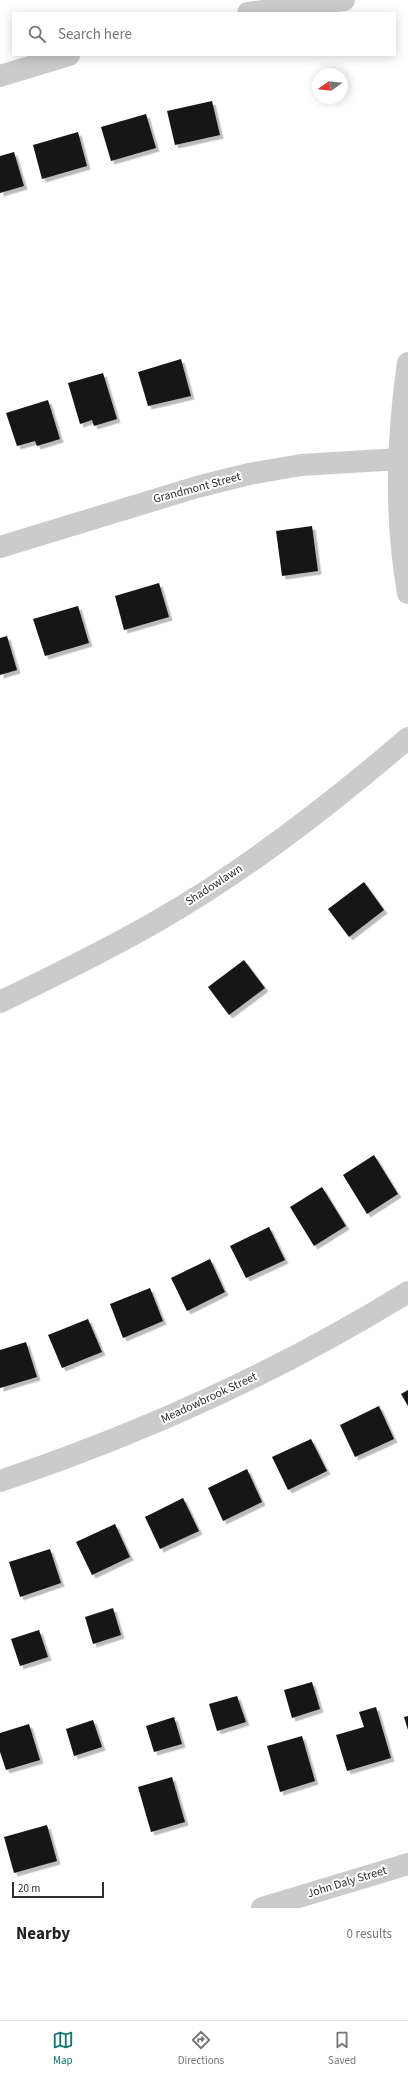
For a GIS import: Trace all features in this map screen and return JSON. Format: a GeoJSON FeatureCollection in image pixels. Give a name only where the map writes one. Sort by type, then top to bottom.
{"type":"FeatureCollection","features":[{"type":"Feature","properties":{"kind":"street"},"geometry":{"type":"LineString","coordinates":[[255,12],[344,0]]}},
{"type":"Feature","properties":{"kind":"street"},"geometry":{"type":"LineString","coordinates":[[0,76],[66,56]]}},
{"type":"Feature","properties":{"kind":"street"},"geometry":{"type":"LineString","coordinates":[[408,364],[404,389],[400,459],[400,512],[408,593]]}},
{"type":"Feature","properties":{"kind":"street","name":"Grandmont Street"},"geometry":{"type":"LineString","coordinates":[[0,547],[197,487],[249,474],[301,466],[400,459]]}},
{"type":"Feature","properties":{"kind":"street","name":"Shadowlawn"},"geometry":{"type":"LineString","coordinates":[[0,1002],[74,967],[160,920],[256,857],[342,794],[408,738]]}},
{"type":"Feature","properties":{"kind":"street","name":"Meadowbrook Street"},"geometry":{"type":"LineString","coordinates":[[0,1481],[140,1430],[246,1381],[358,1322],[408,1292]]}},
{"type":"Feature","properties":{"kind":"street","name":"John Daly Street"},"geometry":{"type":"LineString","coordinates":[[262,1908],[408,1864]]}},
{"type":"Feature","properties":{"kind":"building"},"geometry":{"type":"Polygon","coordinates":[[[212,101],[220,135],[175,145],[167,111],[212,101]]]}},
{"type":"Feature","properties":{"kind":"building"},"geometry":{"type":"Polygon","coordinates":[[[146,114],[156,148],[111,161],[101,127],[146,114]]]}},
{"type":"Feature","properties":{"kind":"building"},"geometry":{"type":"Polygon","coordinates":[[[78,132],[87,166],[42,179],[33,145],[78,132]]]}},
{"type":"Feature","properties":{"kind":"building"},"geometry":{"type":"Polygon","coordinates":[[[14,152],[24,186],[0,193],[0,156],[14,152]]]}},
{"type":"Feature","properties":{"kind":"building"},"geometry":{"type":"Polygon","coordinates":[[[181,359],[191,396],[148,406],[138,372],[181,359]]]}},
{"type":"Feature","properties":{"kind":"building"},"geometry":{"type":"Polygon","coordinates":[[[103,373],[117,419],[94,426],[92,420],[80,424],[68,383],[103,373]]]}},
{"type":"Feature","properties":{"kind":"building"},"geometry":{"type":"Polygon","coordinates":[[[48,400],[60,439],[37,446],[35,441],[17,446],[6,413],[48,400]]]}},
{"type":"Feature","properties":{"kind":"building"},"geometry":{"type":"Polygon","coordinates":[[[312,526],[318,571],[282,576],[276,531],[312,526]]]}},
{"type":"Feature","properties":{"kind":"building"},"geometry":{"type":"Polygon","coordinates":[[[159,583],[169,617],[124,630],[115,596],[159,583]]]}},
{"type":"Feature","properties":{"kind":"building"},"geometry":{"type":"Polygon","coordinates":[[[78,606],[89,643],[45,656],[33,619],[78,606]]]}},
{"type":"Feature","properties":{"kind":"building"},"geometry":{"type":"Polygon","coordinates":[[[7,636],[17,670],[0,675],[0,638],[7,636]]]}},
{"type":"Feature","properties":{"kind":"building"},"geometry":{"type":"Polygon","coordinates":[[[364,882],[384,910],[349,937],[328,909],[364,882]]]}},
{"type":"Feature","properties":{"kind":"building"},"geometry":{"type":"Polygon","coordinates":[[[244,960],[265,988],[229,1015],[208,987],[244,960]]]}},
{"type":"Feature","properties":{"kind":"building"},"geometry":{"type":"Polygon","coordinates":[[[374,1155],[398,1194],[367,1214],[343,1175],[374,1155]]]}},
{"type":"Feature","properties":{"kind":"building"},"geometry":{"type":"Polygon","coordinates":[[[322,1187],[346,1226],[314,1246],[290,1207],[322,1187]]]}},
{"type":"Feature","properties":{"kind":"building"},"geometry":{"type":"Polygon","coordinates":[[[269,1227],[285,1260],[246,1278],[230,1246],[269,1227]]]}},
{"type":"Feature","properties":{"kind":"building"},"geometry":{"type":"Polygon","coordinates":[[[210,1259],[225,1292],[187,1311],[171,1278],[210,1259]]]}},
{"type":"Feature","properties":{"kind":"building"},"geometry":{"type":"Polygon","coordinates":[[[150,1288],[163,1321],[123,1338],[110,1304],[150,1288]]]}},
{"type":"Feature","properties":{"kind":"building"},"geometry":{"type":"Polygon","coordinates":[[[88,1319],[102,1352],[62,1368],[48,1335],[88,1319]]]}},
{"type":"Feature","properties":{"kind":"building"},"geometry":{"type":"Polygon","coordinates":[[[26,1342],[37,1377],[0,1388],[0,1350],[26,1342]]]}},
{"type":"Feature","properties":{"kind":"building"},"geometry":{"type":"Polygon","coordinates":[[[408,1390],[408,1406],[401,1394],[408,1390]]]}},
{"type":"Feature","properties":{"kind":"building"},"geometry":{"type":"Polygon","coordinates":[[[379,1406],[394,1439],[355,1457],[340,1425],[379,1406]]]}},
{"type":"Feature","properties":{"kind":"building"},"geometry":{"type":"Polygon","coordinates":[[[311,1439],[327,1471],[288,1490],[272,1457],[311,1439]]]}},
{"type":"Feature","properties":{"kind":"building"},"geometry":{"type":"Polygon","coordinates":[[[247,1469],[262,1502],[223,1521],[208,1488],[247,1469]]]}},
{"type":"Feature","properties":{"kind":"building"},"geometry":{"type":"Polygon","coordinates":[[[183,1498],[199,1531],[160,1549],[145,1517],[183,1498]]]}},
{"type":"Feature","properties":{"kind":"building"},"geometry":{"type":"Polygon","coordinates":[[[115,1524],[130,1557],[92,1575],[76,1542],[115,1524]]]}},
{"type":"Feature","properties":{"kind":"building"},"geometry":{"type":"Polygon","coordinates":[[[50,1549],[61,1583],[20,1597],[9,1562],[50,1549]]]}},
{"type":"Feature","properties":{"kind":"building"},"geometry":{"type":"Polygon","coordinates":[[[113,1608],[121,1635],[93,1644],[85,1617],[113,1608]]]}},
{"type":"Feature","properties":{"kind":"building"},"geometry":{"type":"Polygon","coordinates":[[[39,1630],[48,1657],[20,1666],[11,1639],[39,1630]]]}},
{"type":"Feature","properties":{"kind":"building"},"geometry":{"type":"Polygon","coordinates":[[[312,1682],[320,1709],[292,1718],[284,1690],[312,1682]]]}},
{"type":"Feature","properties":{"kind":"building"},"geometry":{"type":"Polygon","coordinates":[[[237,1696],[246,1722],[217,1731],[209,1704],[237,1696]]]}},
{"type":"Feature","properties":{"kind":"building"},"geometry":{"type":"Polygon","coordinates":[[[376,1707],[391,1758],[347,1771],[336,1735],[364,1727],[359,1712],[376,1707]]]}},
{"type":"Feature","properties":{"kind":"building"},"geometry":{"type":"Polygon","coordinates":[[[408,1716],[408,1730],[404,1717],[408,1716]]]}},
{"type":"Feature","properties":{"kind":"building"},"geometry":{"type":"Polygon","coordinates":[[[174,1717],[182,1744],[154,1752],[146,1726],[174,1717]]]}},
{"type":"Feature","properties":{"kind":"building"},"geometry":{"type":"Polygon","coordinates":[[[93,1720],[102,1747],[74,1756],[66,1729],[93,1720]]]}},
{"type":"Feature","properties":{"kind":"building"},"geometry":{"type":"Polygon","coordinates":[[[29,1724],[40,1760],[6,1770],[0,1752],[0,1733],[29,1724]]]}},
{"type":"Feature","properties":{"kind":"building"},"geometry":{"type":"Polygon","coordinates":[[[302,1736],[315,1781],[280,1792],[267,1746],[302,1736]]]}},
{"type":"Feature","properties":{"kind":"building"},"geometry":{"type":"Polygon","coordinates":[[[172,1777],[185,1822],[151,1832],[138,1787],[172,1777]]]}},
{"type":"Feature","properties":{"kind":"building"},"geometry":{"type":"Polygon","coordinates":[[[47,1825],[57,1861],[14,1873],[4,1837],[47,1825]]]}}]}
